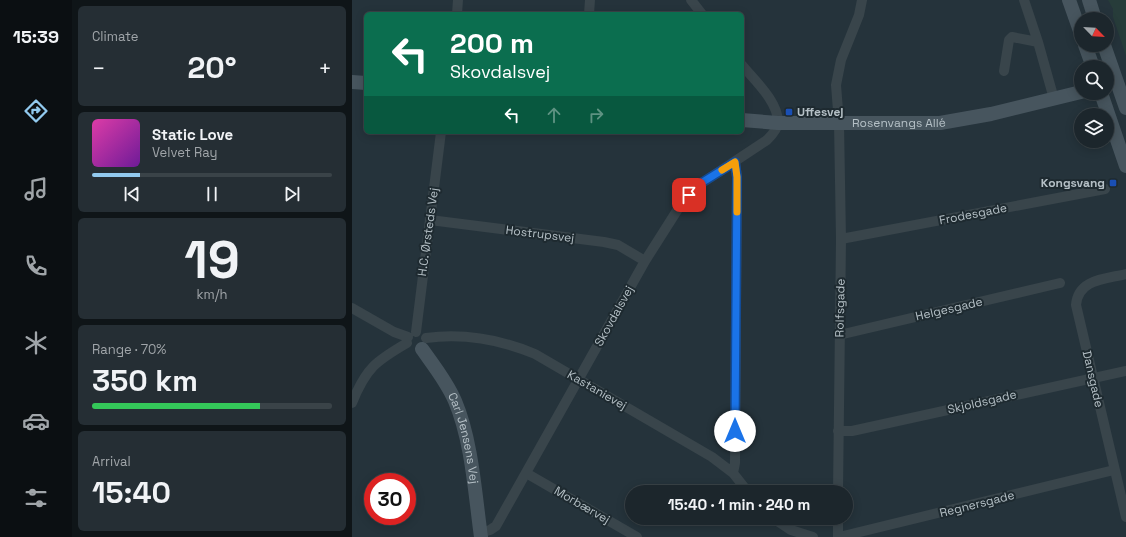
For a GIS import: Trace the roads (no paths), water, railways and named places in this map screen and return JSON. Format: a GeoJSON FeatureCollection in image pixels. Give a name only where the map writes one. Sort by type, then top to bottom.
{"type":"FeatureCollection","features":[{"type":"Feature","properties":{"kind":"street"},"geometry":{"type":"LineString","coordinates":[[457,12],[458,0]]}},
{"type":"Feature","properties":{"kind":"street"},"geometry":{"type":"LineString","coordinates":[[589,12],[590,0]]}},
{"type":"Feature","properties":{"kind":"street"},"geometry":{"type":"LineString","coordinates":[[691,0],[700,12]]}},
{"type":"Feature","properties":{"kind":"street"},"geometry":{"type":"LineString","coordinates":[[839,124],[836,85],[837,73],[859,14],[862,0]]}},
{"type":"Feature","properties":{"kind":"street"},"geometry":{"type":"LineString","coordinates":[[1024,0],[1038,42],[1054,99]]}},
{"type":"Feature","properties":{"kind":"street"},"geometry":{"type":"LineString","coordinates":[[1069,0],[1074,14]]}},
{"type":"Feature","properties":{"kind":"street"},"geometry":{"type":"LineString","coordinates":[[1089,0],[1093,12]]}},
{"type":"Feature","properties":{"kind":"street"},"geometry":{"type":"LineString","coordinates":[[1004,71],[1009,40],[1012,37],[1038,42]]}},
{"type":"Feature","properties":{"kind":"street"},"geometry":{"type":"LineString","coordinates":[[1106,52],[1126,108]]}},
{"type":"Feature","properties":{"kind":"street"},"geometry":{"type":"LineString","coordinates":[[744,68],[775,109],[778,123]]}},
{"type":"Feature","properties":{"kind":"street"},"geometry":{"type":"LineString","coordinates":[[352,82],[364,83]]}},
{"type":"Feature","properties":{"kind":"street","name":"Rosenvangs Allé"},"geometry":{"type":"LineString","coordinates":[[744,120],[778,123],[839,124],[940,123],[991,114],[1074,94]]}},
{"type":"Feature","properties":{"kind":"street"},"geometry":{"type":"LineString","coordinates":[[1104,100],[1126,166]]}},
{"type":"Feature","properties":{"kind":"street","name":"Skovdalsvej"},"geometry":{"type":"LineString","coordinates":[[480,535],[496,526],[645,261],[678,209],[698,185],[767,140],[778,123]]}},
{"type":"Feature","properties":{"kind":"street","name":"Rolfsgade"},"geometry":{"type":"LineString","coordinates":[[838,485],[840,239],[839,124]]}},
{"type":"Feature","properties":{"kind":"street","name":"H.C. Ørsteds Vej"},"geometry":{"type":"LineString","coordinates":[[410,337],[430,220],[441,134]]}},
{"type":"Feature","properties":{"kind":"street"},"geometry":{"type":"LineString","coordinates":[[733,473],[735,463],[737,177],[735,162]]}},
{"type":"Feature","properties":{"kind":"street","name":"Frodesgade"},"geometry":{"type":"LineString","coordinates":[[840,239],[1105,189]]}},
{"type":"Feature","properties":{"kind":"street","name":"Hostrupsvej"},"geometry":{"type":"LineString","coordinates":[[430,220],[604,242],[618,245],[645,261]]}},
{"type":"Feature","properties":{"kind":"street","name":"Dansgade"},"geometry":{"type":"LineString","coordinates":[[1126,274],[1092,282],[1079,291],[1077,297],[1079,320],[1126,517]]}},
{"type":"Feature","properties":{"kind":"street","name":"Helgesgade"},"geometry":{"type":"LineString","coordinates":[[839,335],[1060,283]]}},
{"type":"Feature","properties":{"kind":"street"},"geometry":{"type":"LineString","coordinates":[[352,308],[394,332],[410,337]]}},
{"type":"Feature","properties":{"kind":"street"},"geometry":{"type":"LineString","coordinates":[[352,403],[369,371],[379,360],[410,337],[422,333],[424,344],[413,350],[410,337]]}},
{"type":"Feature","properties":{"kind":"street","name":"Kastanievej"},"geometry":{"type":"LineString","coordinates":[[424,344],[449,335],[492,340],[515,346],[534,354],[712,457],[733,473],[742,485]]}},
{"type":"Feature","properties":{"kind":"street","name":"Carl Jensens Vej"},"geometry":{"type":"LineString","coordinates":[[424,344],[446,384],[460,414],[470,462],[480,535]]}},
{"type":"Feature","properties":{"kind":"street","name":"Skjoldsgade"},"geometry":{"type":"LineString","coordinates":[[838,432],[852,431],[1126,371]]}},
{"type":"Feature","properties":{"kind":"street","name":"Regnersgade"},"geometry":{"type":"LineString","coordinates":[[839,537],[1114,470]]}},
{"type":"Feature","properties":{"kind":"street","name":"Morbærvej"},"geometry":{"type":"LineString","coordinates":[[526,473],[637,537]]}},
{"type":"Feature","properties":{"kind":"street"},"geometry":{"type":"LineString","coordinates":[[783,525],[790,530],[813,537]]}},
{"type":"Feature","properties":{"kind":"street"},"geometry":{"type":"LineString","coordinates":[[838,525],[839,537]]}},
{"type":"Feature","properties":{"kind":"place","name":"Uffesvej"},"geometry":{"type":"Point","coordinates":[789,112]}},
{"type":"Feature","properties":{"kind":"place","name":"Kongsvang"},"geometry":{"type":"Point","coordinates":[1113,183]}}]}
